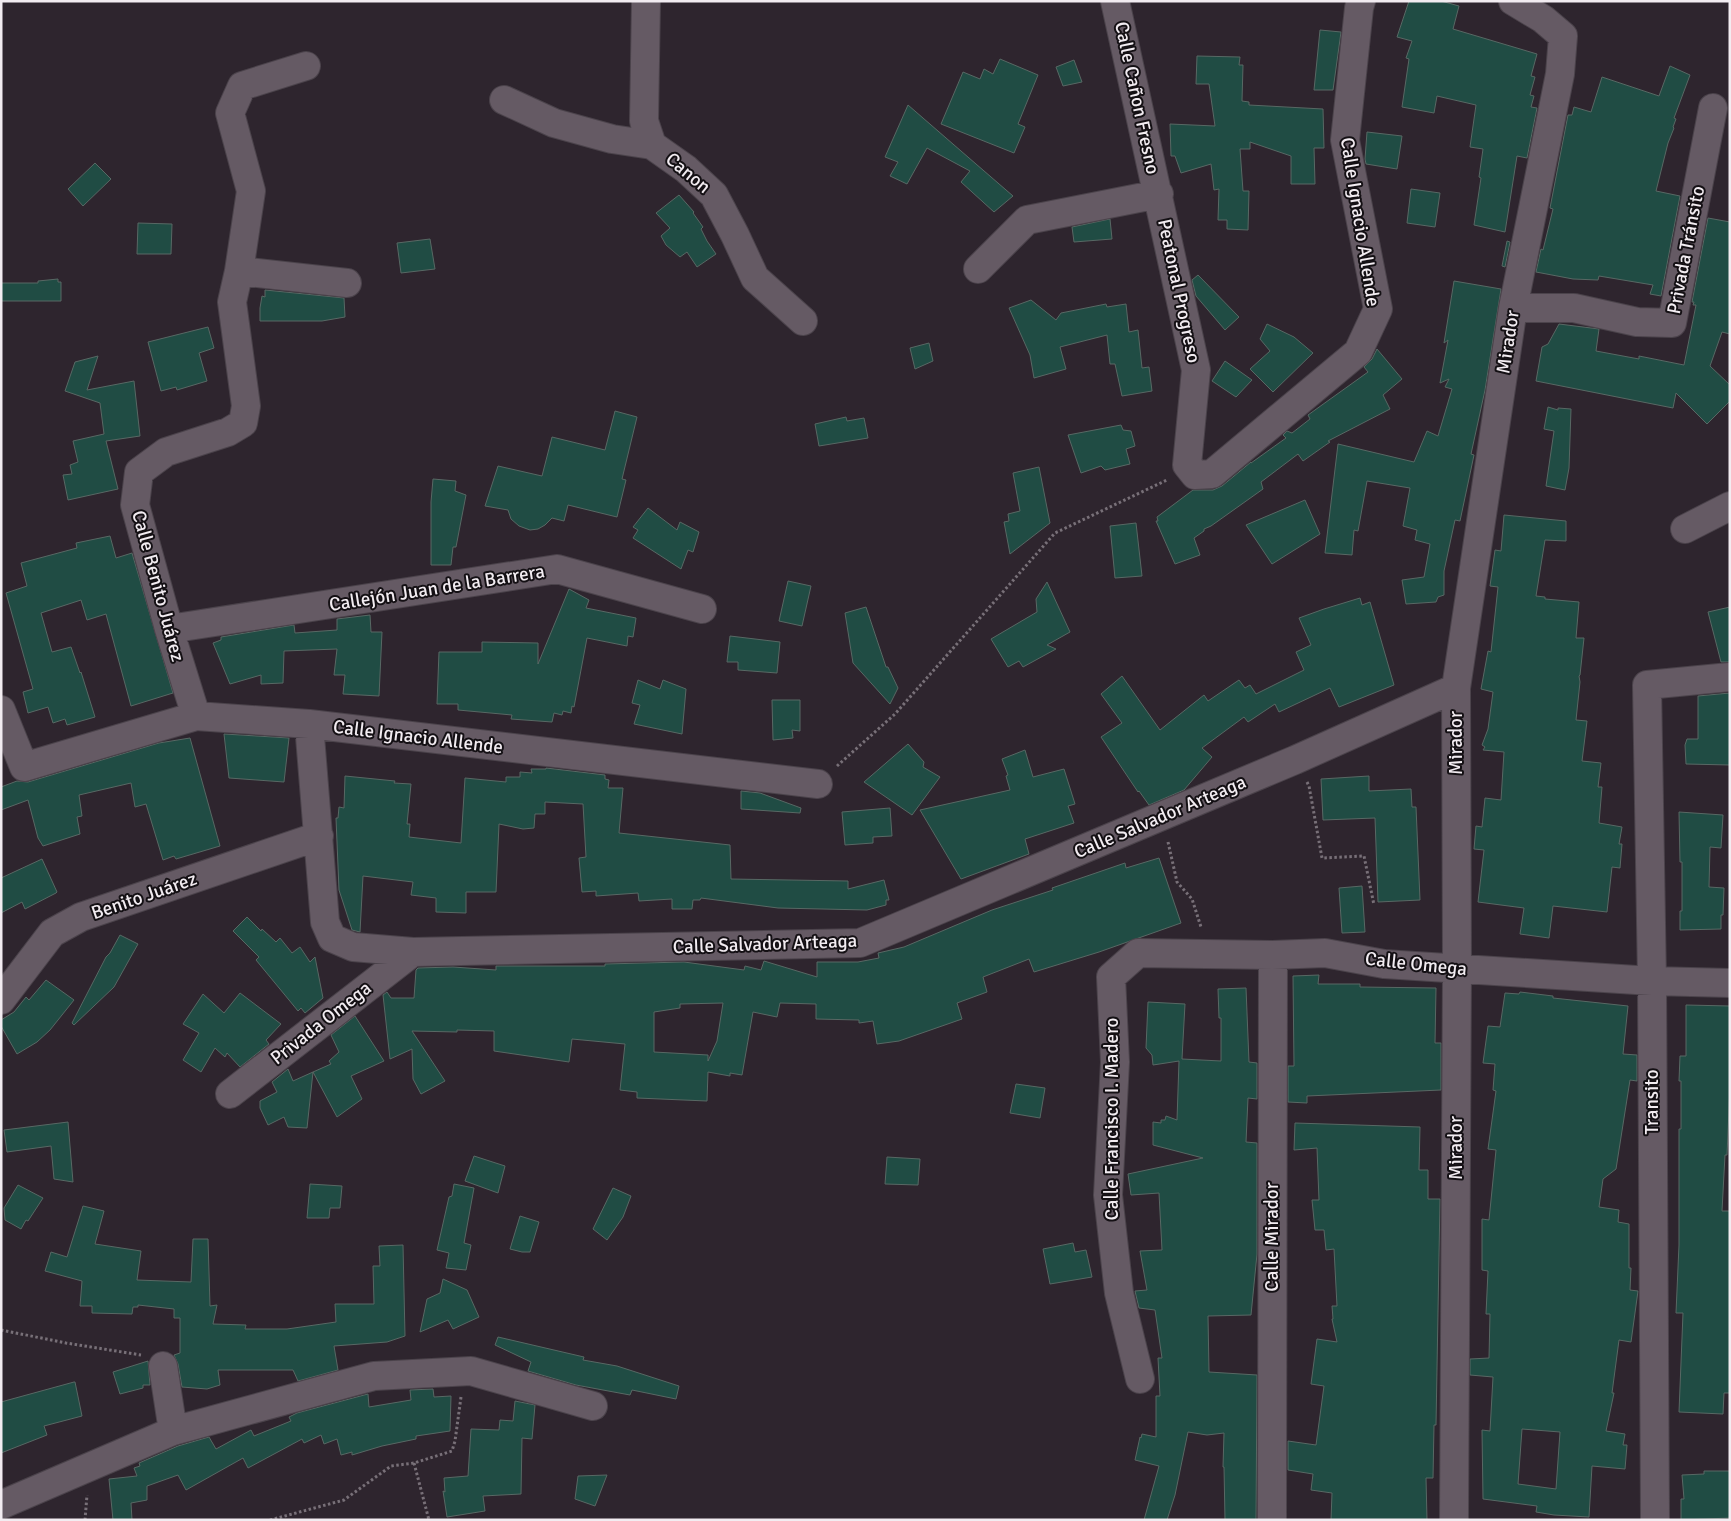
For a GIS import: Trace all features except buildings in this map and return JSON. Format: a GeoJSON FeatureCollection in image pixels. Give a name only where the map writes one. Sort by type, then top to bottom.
{"type":"FeatureCollection","features":[{"type":"Feature","properties":{"kind":"street","name":"Canon"},"geometry":{"type":"LineString","coordinates":[[646,1],[644,121],[652,145],[686,169],[714,195],[736,235],[755,278],[803,321]]}},
{"type":"Feature","properties":{"kind":"street","name":"Calle Cañon Fresno"},"geometry":{"type":"LineString","coordinates":[[1115,1],[1159,194]]}},
{"type":"Feature","properties":{"kind":"street","name":"Calle Ignacio Allende"},"geometry":{"type":"LineString","coordinates":[[1195,475],[1212,474],[1358,352],[1378,309],[1344,140],[1361,1]]}},
{"type":"Feature","properties":{"kind":"street","name":"Mirador"},"geometry":{"type":"LineString","coordinates":[[1454,1520],[1457,969],[1456,688],[1513,308],[1560,74],[1563,36],[1543,19],[1513,1]]}},
{"type":"Feature","properties":{"kind":"street","name":"Calle Benito Juárez"},"geometry":{"type":"LineString","coordinates":[[196,716],[169,629],[135,505],[139,472],[166,452],[228,432],[243,423],[246,406],[232,302],[239,271],[251,191],[230,113],[242,86],[306,66]]}},
{"type":"Feature","properties":{"kind":"street"},"geometry":{"type":"LineString","coordinates":[[504,100],[554,123],[612,139],[652,145]]}},
{"type":"Feature","properties":{"kind":"street","name":"Privada Tránsito"},"geometry":{"type":"LineString","coordinates":[[1513,308],[1574,308],[1636,322],[1672,323],[1713,108]]}},
{"type":"Feature","properties":{"kind":"street"},"geometry":{"type":"LineString","coordinates":[[978,269],[1026,220],[1159,194]]}},
{"type":"Feature","properties":{"kind":"street","name":"Peatonal Progreso"},"geometry":{"type":"LineString","coordinates":[[1159,194],[1196,370],[1187,465],[1195,475]]}},
{"type":"Feature","properties":{"kind":"street"},"geometry":{"type":"LineString","coordinates":[[239,271],[347,283]]}},
{"type":"Feature","properties":{"kind":"street"},"geometry":{"type":"LineString","coordinates":[[1685,529],[1730,506]]}},
{"type":"Feature","properties":{"kind":"street","name":"Callejón Juan de la Barrera"},"geometry":{"type":"LineString","coordinates":[[169,629],[556,570],[702,609]]}},
{"type":"Feature","properties":{"kind":"street","name":"Transito"},"geometry":{"type":"LineString","coordinates":[[1655,1520],[1652,981],[1647,685],[1730,677]]}},
{"type":"Feature","properties":{"kind":"street","name":"Calle Salvador Arteaga"},"geometry":{"type":"LineString","coordinates":[[309,724],[325,922],[332,938],[353,948],[413,952],[860,943],[1295,760],[1456,688]]}},
{"type":"Feature","properties":{"kind":"street","name":"Calle Ignacio Allende"},"geometry":{"type":"LineString","coordinates":[[1,710],[24,767],[196,716],[309,724],[818,784]]}},
{"type":"Feature","properties":{"kind":"street","name":"Benito Juárez"},"geometry":{"type":"LineString","coordinates":[[1,1000],[52,932],[81,918],[319,836]]}},
{"type":"Feature","properties":{"kind":"street","name":"Privada Omega"},"geometry":{"type":"LineString","coordinates":[[230,1094],[413,952]]}},
{"type":"Feature","properties":{"kind":"street","name":"Calle Omega"},"geometry":{"type":"LineString","coordinates":[[1111,977],[1138,953],[1273,955],[1325,953],[1384,964],[1652,981],[1730,982]]}},
{"type":"Feature","properties":{"kind":"street","name":"Calle Mirador"},"geometry":{"type":"LineString","coordinates":[[1272,1520],[1273,955]]}},
{"type":"Feature","properties":{"kind":"street","name":"Calle Francisco I. Madero"},"geometry":{"type":"LineString","coordinates":[[1111,977],[1115,1062],[1108,1194],[1119,1293],[1140,1379]]}},
{"type":"Feature","properties":{"kind":"street"},"geometry":{"type":"LineString","coordinates":[[163,1366],[173,1431]]}},
{"type":"Feature","properties":{"kind":"street"},"geometry":{"type":"LineString","coordinates":[[1,1506],[173,1431],[374,1376],[471,1371],[593,1406]]}},
{"type":"Feature","properties":{"kind":"path"},"geometry":{"type":"LineString","coordinates":[[818,784],[895,714],[1055,533],[1170,478],[1195,475]]}},
{"type":"Feature","properties":{"kind":"path"},"geometry":{"type":"LineString","coordinates":[[1295,760],[1309,786],[1322,858],[1364,856],[1374,905]]}},
{"type":"Feature","properties":{"kind":"path"},"geometry":{"type":"LineString","coordinates":[[1157,818],[1171,852],[1177,882],[1192,898],[1210,954]]}},
{"type":"Feature","properties":{"kind":"path"},"geometry":{"type":"LineString","coordinates":[[1,1330],[66,1343],[138,1354],[163,1366]]}},
{"type":"Feature","properties":{"kind":"path"},"geometry":{"type":"LineString","coordinates":[[271,1520],[344,1500],[391,1466],[414,1463],[452,1451],[464,1371]]}},
{"type":"Feature","properties":{"kind":"path"},"geometry":{"type":"LineString","coordinates":[[414,1463],[429,1520]]}}]}
